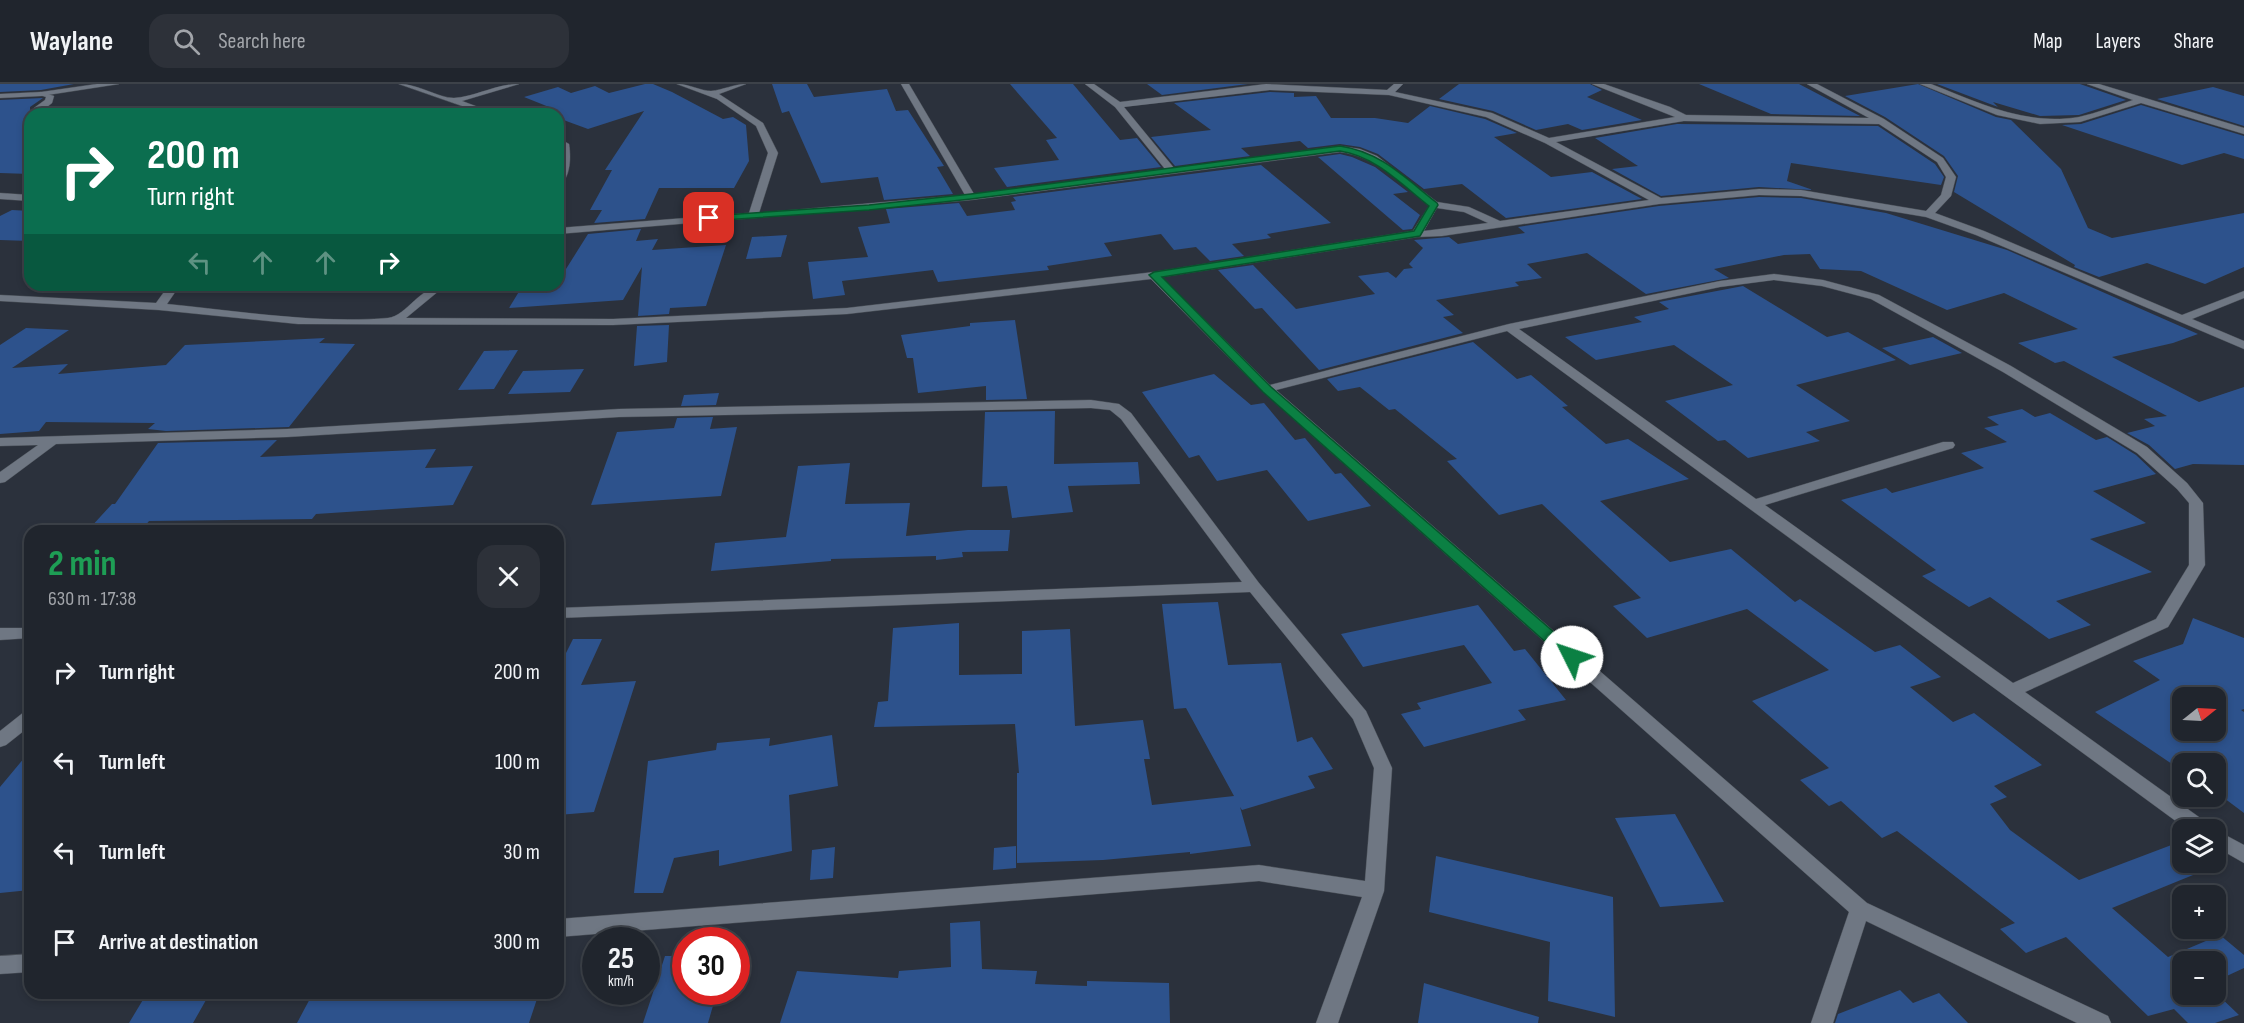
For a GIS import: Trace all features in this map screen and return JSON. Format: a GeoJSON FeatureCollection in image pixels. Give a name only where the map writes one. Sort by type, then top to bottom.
{"type":"FeatureCollection","features":[{"type":"Feature","properties":{"kind":"street"},"geometry":{"type":"LineString","coordinates":[[0,96],[41,94],[116,84]]}},
{"type":"Feature","properties":{"kind":"street"},"geometry":{"type":"LineString","coordinates":[[403,84],[477,108]]}},
{"type":"Feature","properties":{"kind":"street"},"geometry":{"type":"LineString","coordinates":[[455,100],[515,84]]}},
{"type":"Feature","properties":{"kind":"street"},"geometry":{"type":"LineString","coordinates":[[681,84],[720,97],[760,125],[773,153],[753,215]]}},
{"type":"Feature","properties":{"kind":"street"},"geometry":{"type":"LineString","coordinates":[[710,94],[742,84]]}},
{"type":"Feature","properties":{"kind":"street"},"geometry":{"type":"LineString","coordinates":[[905,84],[971,196]]}},
{"type":"Feature","properties":{"kind":"street"},"geometry":{"type":"LineString","coordinates":[[1089,84],[1118,105],[1171,170]]}},
{"type":"Feature","properties":{"kind":"street"},"geometry":{"type":"LineString","coordinates":[[1389,93],[1399,84]]}},
{"type":"Feature","properties":{"kind":"street"},"geometry":{"type":"LineString","coordinates":[[1596,84],[1667,109],[1684,118]]}},
{"type":"Feature","properties":{"kind":"street"},"geometry":{"type":"LineString","coordinates":[[1811,84],[1881,121],[1940,160],[1951,177],[1946,196],[1928,214]]}},
{"type":"Feature","properties":{"kind":"street"},"geometry":{"type":"LineString","coordinates":[[1924,84],[1997,113],[2050,121],[2079,120],[2141,100]]}},
{"type":"Feature","properties":{"kind":"street"},"geometry":{"type":"LineString","coordinates":[[2091,84],[2244,131]]}},
{"type":"Feature","properties":{"kind":"street"},"geometry":{"type":"LineString","coordinates":[[1118,105],[1272,86],[1272,88],[1389,93],[1489,115],[1548,141],[1659,201]]}},
{"type":"Feature","properties":{"kind":"street"},"geometry":{"type":"LineString","coordinates":[[40,108],[49,101],[50,96],[41,94]]}},
{"type":"Feature","properties":{"kind":"street"},"geometry":{"type":"LineString","coordinates":[[1548,141],[1614,128],[1684,118],[1881,121]]}},
{"type":"Feature","properties":{"kind":"street"},"geometry":{"type":"LineString","coordinates":[[564,144],[567,161],[564,168]]}},
{"type":"Feature","properties":{"kind":"street"},"geometry":{"type":"LineString","coordinates":[[564,231],[869,207],[1340,149],[1357,151],[1374,158],[1434,205],[1466,209],[1499,224]]}},
{"type":"Feature","properties":{"kind":"street"},"geometry":{"type":"LineString","coordinates":[[0,298],[159,307],[298,321],[613,322],[847,311],[1154,275],[1417,234],[1442,233],[1659,201],[1759,192],[1801,193],[1928,214],[1980,233],[2244,345]]}},
{"type":"Feature","properties":{"kind":"street"},"geometry":{"type":"LineString","coordinates":[[0,196],[24,198]]}},
{"type":"Feature","properties":{"kind":"street"},"geometry":{"type":"LineString","coordinates":[[1417,234],[1434,205]]}},
{"type":"Feature","properties":{"kind":"street"},"geometry":{"type":"LineString","coordinates":[[1154,275],[1267,389],[1860,909],[2100,1023]]}},
{"type":"Feature","properties":{"kind":"street"},"geometry":{"type":"LineString","coordinates":[[1267,389],[1509,327],[1720,284],[1774,277],[1823,283],[1875,297],[2007,369],[2142,450],[2182,486],[2196,503],[2197,565],[2162,623],[2011,691]]}},
{"type":"Feature","properties":{"kind":"street"},"geometry":{"type":"LineString","coordinates":[[159,307],[171,291]]}},
{"type":"Feature","properties":{"kind":"street"},"geometry":{"type":"LineString","coordinates":[[396,320],[433,291]]}},
{"type":"Feature","properties":{"kind":"street"},"geometry":{"type":"LineString","coordinates":[[2184,318],[2244,294]]}},
{"type":"Feature","properties":{"kind":"street"},"geometry":{"type":"LineString","coordinates":[[1509,327],[2188,819]]}},
{"type":"Feature","properties":{"kind":"street"},"geometry":{"type":"LineString","coordinates":[[0,442],[287,433],[619,413],[1091,404],[1114,407],[1126,416],[1254,587],[1360,716],[1383,768],[1374,891],[1327,1023]]}},
{"type":"Feature","properties":{"kind":"street"},"geometry":{"type":"LineString","coordinates":[[0,479],[53,440]]}},
{"type":"Feature","properties":{"kind":"street"},"geometry":{"type":"LineString","coordinates":[[1753,504],[1948,445]]}},
{"type":"Feature","properties":{"kind":"street"},"geometry":{"type":"LineString","coordinates":[[564,613],[1254,587]]}},
{"type":"Feature","properties":{"kind":"street"},"geometry":{"type":"LineString","coordinates":[[0,634],[24,633]]}},
{"type":"Feature","properties":{"kind":"street"},"geometry":{"type":"LineString","coordinates":[[0,740],[24,722]]}},
{"type":"Feature","properties":{"kind":"street"},"geometry":{"type":"LineString","coordinates":[[2226,844],[2244,855]]}},
{"type":"Feature","properties":{"kind":"street"},"geometry":{"type":"LineString","coordinates":[[564,928],[1259,873],[1374,891]]}},
{"type":"Feature","properties":{"kind":"street"},"geometry":{"type":"LineString","coordinates":[[1822,1023],[1860,909]]}},
{"type":"Feature","properties":{"kind":"street"},"geometry":{"type":"LineString","coordinates":[[0,965],[24,963]]}},
{"type":"Feature","properties":{"kind":"building"},"geometry":{"type":"Polygon","coordinates":[[[0,84],[74,84],[41,90],[0,92],[0,84]]]}},
{"type":"Feature","properties":{"kind":"building"},"geometry":{"type":"Polygon","coordinates":[[[653,84],[723,119],[733,117],[746,125],[749,161],[734,188],[659,188],[645,219],[594,223],[602,210],[590,210],[612,170],[605,170],[644,111],[588,129],[564,120],[564,108],[552,108],[524,97],[558,87],[571,93],[595,86],[609,93],[653,84]]]}},
{"type":"Feature","properties":{"kind":"building"},"geometry":{"type":"Polygon","coordinates":[[[772,84],[807,84],[814,97],[887,89],[896,111],[908,110],[944,166],[937,167],[953,194],[884,200],[878,177],[821,183],[789,111],[782,113],[772,84]]]}},
{"type":"Feature","properties":{"kind":"building"},"geometry":{"type":"Polygon","coordinates":[[[1010,84],[1073,84],[1120,140],[1137,138],[1161,167],[1007,187],[994,168],[1059,160],[1046,140],[1057,138],[1010,84]]]}},
{"type":"Feature","properties":{"kind":"building"},"geometry":{"type":"Polygon","coordinates":[[[1147,84],[1248,84],[1162,95],[1147,84]]]}},
{"type":"Feature","properties":{"kind":"building"},"geometry":{"type":"Polygon","coordinates":[[[1459,84],[1590,84],[1602,90],[1587,97],[1642,120],[1582,130],[1568,124],[1536,130],[1493,111],[1439,99],[1459,84]]]}},
{"type":"Feature","properties":{"kind":"building"},"geometry":{"type":"Polygon","coordinates":[[[1699,84],[1799,84],[1860,116],[1771,114],[1699,84]]]}},
{"type":"Feature","properties":{"kind":"building"},"geometry":{"type":"Polygon","coordinates":[[[1918,84],[1996,117],[2011,120],[2061,169],[2088,228],[2112,238],[2244,213],[2244,267],[2205,284],[2147,263],[2099,277],[2074,267],[2075,265],[1954,192],[1958,176],[1944,156],[1885,117],[1845,96],[1918,84]]]}},
{"type":"Feature","properties":{"kind":"building"},"geometry":{"type":"Polygon","coordinates":[[[1937,84],[2080,84],[2126,100],[2079,115],[2040,116],[1993,102],[1998,107],[1937,84]]]}},
{"type":"Feature","properties":{"kind":"building"},"geometry":{"type":"Polygon","coordinates":[[[2213,87],[2244,96],[2244,126],[2157,99],[2213,87]]]}},
{"type":"Feature","properties":{"kind":"building"},"geometry":{"type":"Polygon","coordinates":[[[1270,92],[1294,93],[1294,97],[1316,96],[1331,118],[1375,118],[1408,123],[1430,106],[1485,119],[1517,133],[1494,137],[1551,177],[1592,172],[1642,199],[1506,218],[1462,184],[1424,189],[1378,154],[1360,147],[1340,144],[1308,148],[1300,141],[1241,148],[1250,156],[1175,166],[1151,137],[1211,130],[1174,103],[1270,92]]]}},
{"type":"Feature","properties":{"kind":"building"},"geometry":{"type":"Polygon","coordinates":[[[43,98],[30,108],[24,108],[24,174],[0,173],[0,100],[43,98]]]}},
{"type":"Feature","properties":{"kind":"building"},"geometry":{"type":"Polygon","coordinates":[[[2141,105],[2244,136],[2244,159],[2224,153],[2182,165],[2062,125],[2081,124],[2141,105]]]}},
{"type":"Feature","properties":{"kind":"building"},"geometry":{"type":"Polygon","coordinates":[[[1677,124],[1878,126],[1935,164],[1944,177],[1941,185],[1791,163],[1787,181],[1813,190],[1759,187],[1661,196],[1612,169],[1638,166],[1595,138],[1677,124]]]}},
{"type":"Feature","properties":{"kind":"building"},"geometry":{"type":"Polygon","coordinates":[[[1340,154],[1375,167],[1408,192],[1393,194],[1420,215],[1412,229],[1403,230],[1318,157],[1340,154]]]}},
{"type":"Feature","properties":{"kind":"building"},"geometry":{"type":"Polygon","coordinates":[[[1261,165],[1331,223],[1267,234],[1271,238],[1232,244],[1244,256],[1210,261],[1196,247],[1174,250],[1161,234],[1104,243],[1112,256],[1047,266],[1049,270],[938,282],[933,270],[842,281],[845,295],[813,299],[808,262],[868,257],[858,227],[890,223],[886,209],[959,203],[967,216],[1015,210],[1011,202],[1016,201],[1013,197],[1261,165]]]}},
{"type":"Feature","properties":{"kind":"building"},"geometry":{"type":"Polygon","coordinates":[[[1759,197],[1801,198],[1886,213],[2007,250],[2198,334],[2173,343],[2112,357],[2199,402],[2244,387],[2244,465],[2193,464],[2175,469],[2149,445],[2127,433],[2155,426],[2144,419],[2167,416],[2064,361],[2055,363],[2018,343],[2078,329],[2004,293],[1947,310],[1861,271],[1820,269],[1810,254],[1784,255],[1714,269],[1729,278],[1646,294],[1587,253],[1527,264],[1542,278],[1515,282],[1519,286],[1436,300],[1454,315],[1443,317],[1463,333],[1319,370],[1262,308],[1255,309],[1218,270],[1253,265],[1296,309],[1375,294],[1358,276],[1388,272],[1396,278],[1404,269],[1413,268],[1409,264],[1423,248],[1414,240],[1449,237],[1458,244],[1525,233],[1518,227],[1659,206],[1759,197]]]}},
{"type":"Feature","properties":{"kind":"building"},"geometry":{"type":"Polygon","coordinates":[[[12,210],[24,211],[24,241],[0,240],[0,216],[12,210]]]}},
{"type":"Feature","properties":{"kind":"building"},"geometry":{"type":"Polygon","coordinates":[[[641,229],[636,241],[658,239],[652,250],[726,245],[706,306],[670,308],[669,314],[638,316],[642,267],[623,300],[509,308],[519,291],[564,291],[564,269],[588,234],[641,229]]]}},
{"type":"Feature","properties":{"kind":"building"},"geometry":{"type":"Polygon","coordinates":[[[787,235],[781,257],[746,259],[752,237],[787,235]]]}},
{"type":"Feature","properties":{"kind":"building"},"geometry":{"type":"Polygon","coordinates":[[[1743,286],[1827,337],[1848,332],[1896,360],[1796,385],[1850,421],[1806,432],[1820,441],[1748,458],[1725,440],[1718,441],[1665,401],[1733,385],[1674,345],[1596,360],[1565,337],[1642,322],[1634,317],[1669,309],[1659,302],[1743,286]]]}},
{"type":"Feature","properties":{"kind":"building"},"geometry":{"type":"Polygon","coordinates":[[[1015,320],[1027,399],[986,400],[986,386],[918,393],[913,358],[907,358],[901,335],[970,326],[970,323],[1015,320]]]}},
{"type":"Feature","properties":{"kind":"building"},"geometry":{"type":"Polygon","coordinates":[[[669,325],[667,362],[634,366],[637,326],[669,325]]]}},
{"type":"Feature","properties":{"kind":"building"},"geometry":{"type":"Polygon","coordinates":[[[26,328],[69,330],[12,368],[68,364],[58,374],[166,365],[185,345],[325,338],[319,343],[355,344],[289,427],[166,431],[148,429],[155,423],[46,422],[39,431],[0,434],[0,345],[26,328]]]}},
{"type":"Feature","properties":{"kind":"building"},"geometry":{"type":"Polygon","coordinates":[[[1933,337],[1962,353],[1910,365],[1882,348],[1933,337]]]}},
{"type":"Feature","properties":{"kind":"building"},"geometry":{"type":"Polygon","coordinates":[[[1473,342],[1517,379],[1531,375],[1568,406],[1562,407],[1606,444],[1628,439],[1689,479],[1600,501],[1670,562],[1731,549],[1795,602],[1800,599],[1875,652],[1900,645],[1941,677],[1910,687],[1953,722],[1974,713],[2042,765],[1994,786],[2007,797],[1990,804],[2010,830],[2079,880],[2172,845],[2172,873],[2198,873],[2112,908],[2168,957],[2172,955],[2172,1005],[2226,1005],[2226,1003],[2239,1015],[2215,1023],[2188,1023],[2174,1009],[2148,1016],[2066,937],[2026,953],[2000,929],[2015,923],[1897,831],[1882,838],[1841,801],[1829,806],[1800,780],[1829,768],[1752,701],[1829,670],[1747,609],[1647,638],[1613,606],[1641,598],[1542,504],[1499,515],[1447,461],[1457,459],[1395,409],[1389,410],[1360,387],[1338,391],[1327,379],[1473,342]]]}},
{"type":"Feature","properties":{"kind":"building"},"geometry":{"type":"Polygon","coordinates":[[[518,350],[494,389],[458,390],[484,351],[518,350]]]}},
{"type":"Feature","properties":{"kind":"building"},"geometry":{"type":"Polygon","coordinates":[[[584,369],[570,392],[508,394],[523,371],[584,369]]]}},
{"type":"Feature","properties":{"kind":"building"},"geometry":{"type":"Polygon","coordinates":[[[1214,374],[1251,405],[1264,403],[1295,440],[1305,438],[1335,474],[1341,473],[1371,506],[1308,521],[1267,470],[1217,481],[1199,455],[1189,458],[1142,392],[1214,374]]]}},
{"type":"Feature","properties":{"kind":"building"},"geometry":{"type":"Polygon","coordinates":[[[719,393],[716,405],[681,406],[684,395],[719,393]]]}},
{"type":"Feature","properties":{"kind":"building"},"geometry":{"type":"Polygon","coordinates":[[[2022,409],[2035,417],[2050,413],[2096,440],[2107,437],[2136,455],[2156,474],[2093,491],[2146,523],[2090,539],[2152,572],[2056,601],[2091,625],[2049,639],[1990,597],[1969,607],[1922,576],[1936,570],[1841,500],[1886,488],[1892,493],[1984,468],[1961,453],[2007,442],[1984,428],[1999,425],[1987,417],[2022,409]]]}},
{"type":"Feature","properties":{"kind":"building"},"geometry":{"type":"Polygon","coordinates":[[[1055,411],[1054,464],[1138,462],[1140,484],[1068,486],[1073,512],[1012,518],[1007,486],[982,487],[985,412],[1055,411]]]}},
{"type":"Feature","properties":{"kind":"building"},"geometry":{"type":"Polygon","coordinates":[[[713,417],[710,429],[737,427],[721,496],[591,505],[617,432],[674,428],[677,418],[713,417]]]}},
{"type":"Feature","properties":{"kind":"building"},"geometry":{"type":"Polygon","coordinates":[[[277,440],[260,457],[436,449],[425,468],[473,466],[453,505],[316,514],[312,519],[149,521],[146,525],[93,525],[112,504],[115,504],[158,443],[277,440]]]}},
{"type":"Feature","properties":{"kind":"building"},"geometry":{"type":"Polygon","coordinates":[[[850,463],[845,504],[910,503],[906,536],[968,530],[1010,530],[1008,551],[962,552],[963,557],[936,560],[936,556],[831,559],[831,561],[711,571],[715,543],[786,537],[798,466],[850,463]]]}},
{"type":"Feature","properties":{"kind":"building"},"geometry":{"type":"Polygon","coordinates":[[[1218,602],[1228,665],[1281,663],[1297,742],[1312,737],[1333,769],[1308,776],[1315,788],[1242,810],[1240,807],[1251,846],[1190,854],[1190,852],[1103,860],[1017,863],[1017,773],[1019,773],[1015,724],[874,727],[878,702],[888,701],[893,628],[959,623],[959,675],[1022,674],[1022,631],[1070,629],[1075,726],[1143,720],[1150,759],[1144,759],[1152,805],[1234,796],[1186,708],[1174,709],[1162,604],[1218,602]]]}},
{"type":"Feature","properties":{"kind":"building"},"geometry":{"type":"Polygon","coordinates":[[[1478,605],[1514,651],[1525,649],[1566,700],[1518,710],[1526,720],[1424,747],[1401,714],[1421,709],[1417,703],[1492,683],[1464,645],[1363,667],[1341,634],[1478,605]]]}},
{"type":"Feature","properties":{"kind":"building"},"geometry":{"type":"Polygon","coordinates":[[[2193,618],[2244,638],[2244,709],[2241,710],[2244,712],[2244,813],[2226,800],[2226,753],[2172,753],[2172,764],[2095,712],[2160,680],[2133,661],[2183,644],[2193,618]]]}},
{"type":"Feature","properties":{"kind":"building"},"geometry":{"type":"Polygon","coordinates":[[[573,639],[602,639],[581,685],[636,681],[594,812],[564,814],[564,657],[573,639]]]}},
{"type":"Feature","properties":{"kind":"building"},"geometry":{"type":"Polygon","coordinates":[[[832,735],[838,786],[789,795],[792,851],[719,866],[719,850],[674,858],[663,893],[634,893],[648,761],[716,750],[717,743],[770,738],[769,746],[832,735]]]}},
{"type":"Feature","properties":{"kind":"building"},"geometry":{"type":"Polygon","coordinates":[[[24,758],[24,891],[0,893],[0,787],[24,758]]]}},
{"type":"Feature","properties":{"kind":"building"},"geometry":{"type":"Polygon","coordinates":[[[1675,814],[1724,902],[1660,907],[1615,818],[1675,814]]]}},
{"type":"Feature","properties":{"kind":"building"},"geometry":{"type":"Polygon","coordinates":[[[1016,846],[1016,868],[993,870],[994,848],[1016,846]]]}},
{"type":"Feature","properties":{"kind":"building"},"geometry":{"type":"Polygon","coordinates":[[[835,847],[833,878],[810,880],[812,850],[835,847]]]}},
{"type":"Feature","properties":{"kind":"building"},"geometry":{"type":"Polygon","coordinates":[[[1436,856],[1613,897],[1615,1017],[1548,1001],[1550,942],[1429,912],[1436,856]]]}},
{"type":"Feature","properties":{"kind":"building"},"geometry":{"type":"Polygon","coordinates":[[[980,921],[982,969],[1037,971],[1035,984],[1087,986],[1087,981],[1169,983],[1170,1023],[780,1023],[797,971],[898,978],[899,971],[951,967],[950,923],[980,921]]]}},
{"type":"Feature","properties":{"kind":"building"},"geometry":{"type":"Polygon","coordinates":[[[2211,939],[2225,939],[2244,955],[2244,968],[2226,976],[2226,951],[2182,951],[2211,939]]]}},
{"type":"Feature","properties":{"kind":"building"},"geometry":{"type":"Polygon","coordinates":[[[665,956],[672,956],[672,1005],[713,1005],[708,1023],[643,1023],[649,1005],[660,1005],[660,971],[665,956]]]}},
{"type":"Feature","properties":{"kind":"building"},"geometry":{"type":"Polygon","coordinates":[[[1424,983],[1539,1017],[1538,1023],[1418,1023],[1424,983]]]}},
{"type":"Feature","properties":{"kind":"building"},"geometry":{"type":"Polygon","coordinates":[[[1900,990],[1913,1003],[1939,993],[1968,1023],[1835,1023],[1838,1014],[1900,990]]]}},
{"type":"Feature","properties":{"kind":"building"},"geometry":{"type":"Polygon","coordinates":[[[143,999],[207,999],[193,1023],[129,1023],[143,999]]]}},
{"type":"Feature","properties":{"kind":"building"},"geometry":{"type":"Polygon","coordinates":[[[310,999],[537,999],[529,1023],[297,1023],[310,999]]]}},
{"type":"Feature","properties":{"kind":"route"},"geometry":{"type":"LineString","coordinates":[[709,218],[869,207],[971,196],[1340,149],[1357,151],[1374,158],[1434,205],[1417,234],[1154,275],[1267,389],[1572,657]]}}]}
